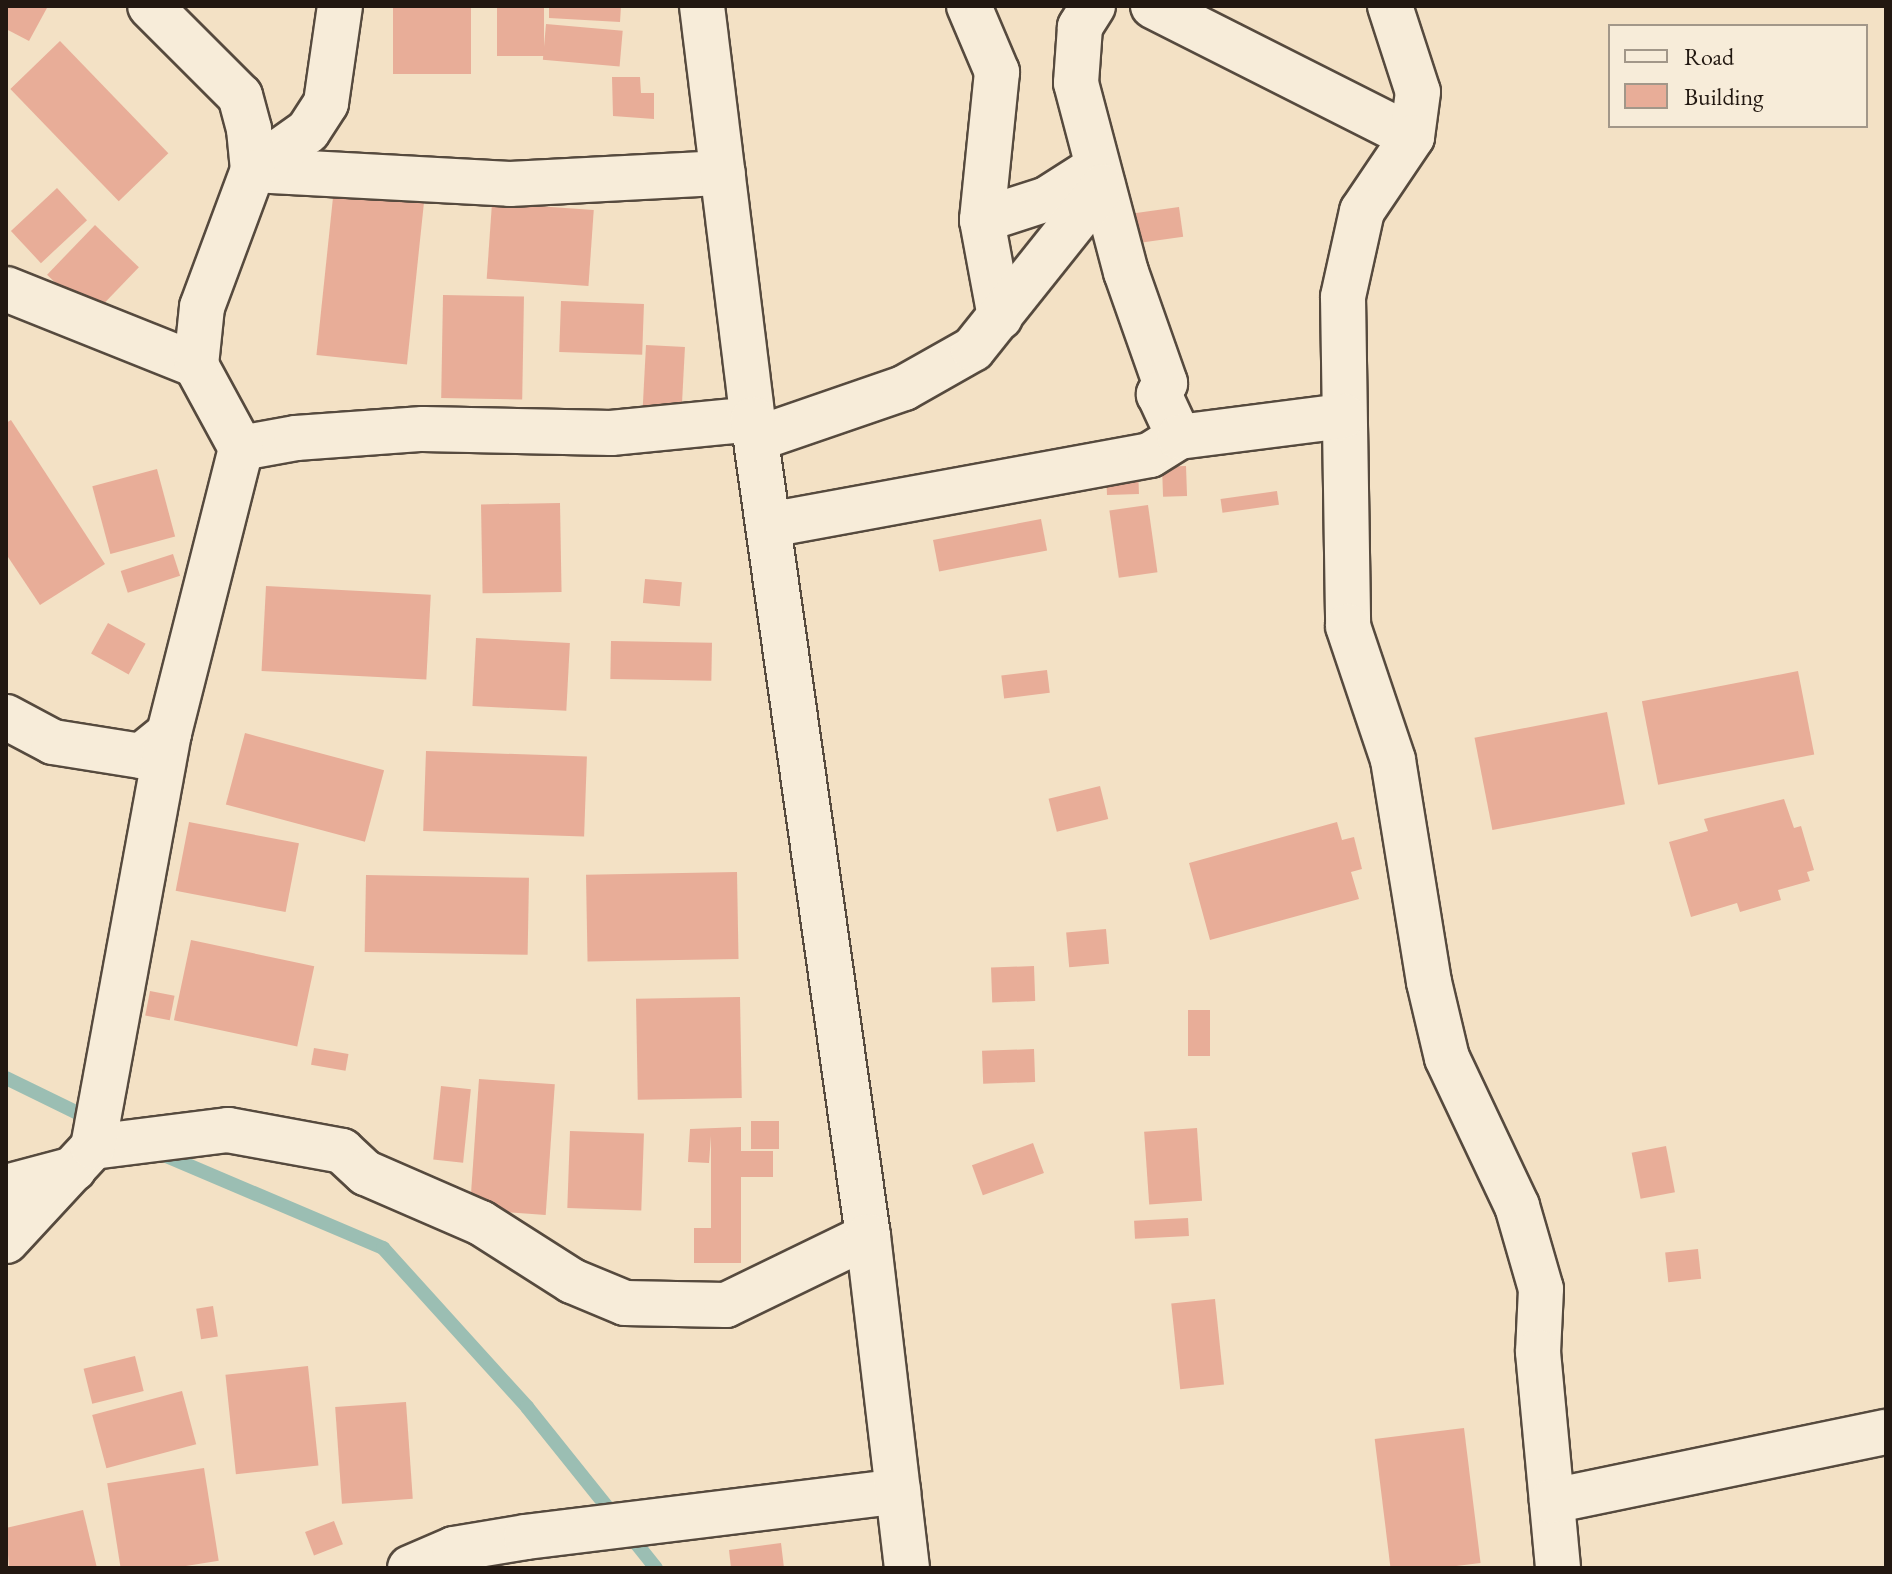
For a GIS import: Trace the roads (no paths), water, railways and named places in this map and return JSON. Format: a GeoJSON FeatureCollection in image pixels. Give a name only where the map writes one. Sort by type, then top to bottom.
{"type":"FeatureCollection","features":[{"type":"Feature","properties":{"kind":"street"},"geometry":{"type":"LineString","coordinates":[[6,1241],[84,1158],[169,733],[241,448],[196,365],[202,307],[253,170],[240,96],[150,6]]}},
{"type":"Feature","properties":{"kind":"street"},"geometry":{"type":"LineString","coordinates":[[253,170],[308,131],[326,103],[340,6]]}},
{"type":"Feature","properties":{"kind":"street"},"geometry":{"type":"LineString","coordinates":[[702,6],[755,429],[868,1236],[907,1568]]}},
{"type":"Feature","properties":{"kind":"street"},"geometry":{"type":"LineString","coordinates":[[969,6],[997,72],[982,220],[1000,317]]}},
{"type":"Feature","properties":{"kind":"street"},"geometry":{"type":"LineString","coordinates":[[1093,6],[1080,27],[1076,83],[1100,177],[1165,383],[1159,394],[1179,437]]}},
{"type":"Feature","properties":{"kind":"street"},"geometry":{"type":"LineString","coordinates":[[1153,6],[1412,137]]}},
{"type":"Feature","properties":{"kind":"street"},"geometry":{"type":"LineString","coordinates":[[1390,6],[1418,92],[1412,137],[1362,211],[1343,297],[1348,626],[1393,760],[1429,982],[1447,1058],[1517,1206],[1541,1289],[1538,1352],[1558,1568]]}},
{"type":"Feature","properties":{"kind":"street"},"geometry":{"type":"LineString","coordinates":[[253,170],[510,184],[723,173]]}},
{"type":"Feature","properties":{"kind":"street"},"geometry":{"type":"LineString","coordinates":[[982,220],[1047,199],[1100,177]]}},
{"type":"Feature","properties":{"kind":"street"},"geometry":{"type":"LineString","coordinates":[[241,448],[296,438],[423,429],[611,433],[755,429],[904,388],[973,349],[1000,317],[1100,177]]}},
{"type":"Feature","properties":{"kind":"street"},"geometry":{"type":"LineString","coordinates":[[6,289],[196,365]]}},
{"type":"Feature","properties":{"kind":"street"},"geometry":{"type":"LineString","coordinates":[[769,525],[1150,455],[1179,437],[1344,416]]}},
{"type":"Feature","properties":{"kind":"street"},"geometry":{"type":"LineString","coordinates":[[6,717],[53,742],[141,756],[169,733]]}},
{"type":"Feature","properties":{"kind":"street"},"geometry":{"type":"LineString","coordinates":[[6,1187],[84,1158],[228,1130],[342,1151],[366,1173],[481,1223],[572,1281],[625,1303],[726,1305],[868,1236]]}},
{"type":"Feature","properties":{"kind":"street"},"geometry":{"type":"LineString","coordinates":[[1552,1501],[1886,1432]]}},
{"type":"Feature","properties":{"kind":"street"},"geometry":{"type":"LineString","coordinates":[[410,1568],[454,1549],[526,1537],[898,1491]]}},
{"type":"Feature","properties":{"kind":"waterway"},"geometry":{"type":"LineString","coordinates":[[6,1078],[92,1120]]}},
{"type":"Feature","properties":{"kind":"waterway"},"geometry":{"type":"LineString","coordinates":[[157,1152],[383,1248],[527,1407],[656,1568]]}}]}
